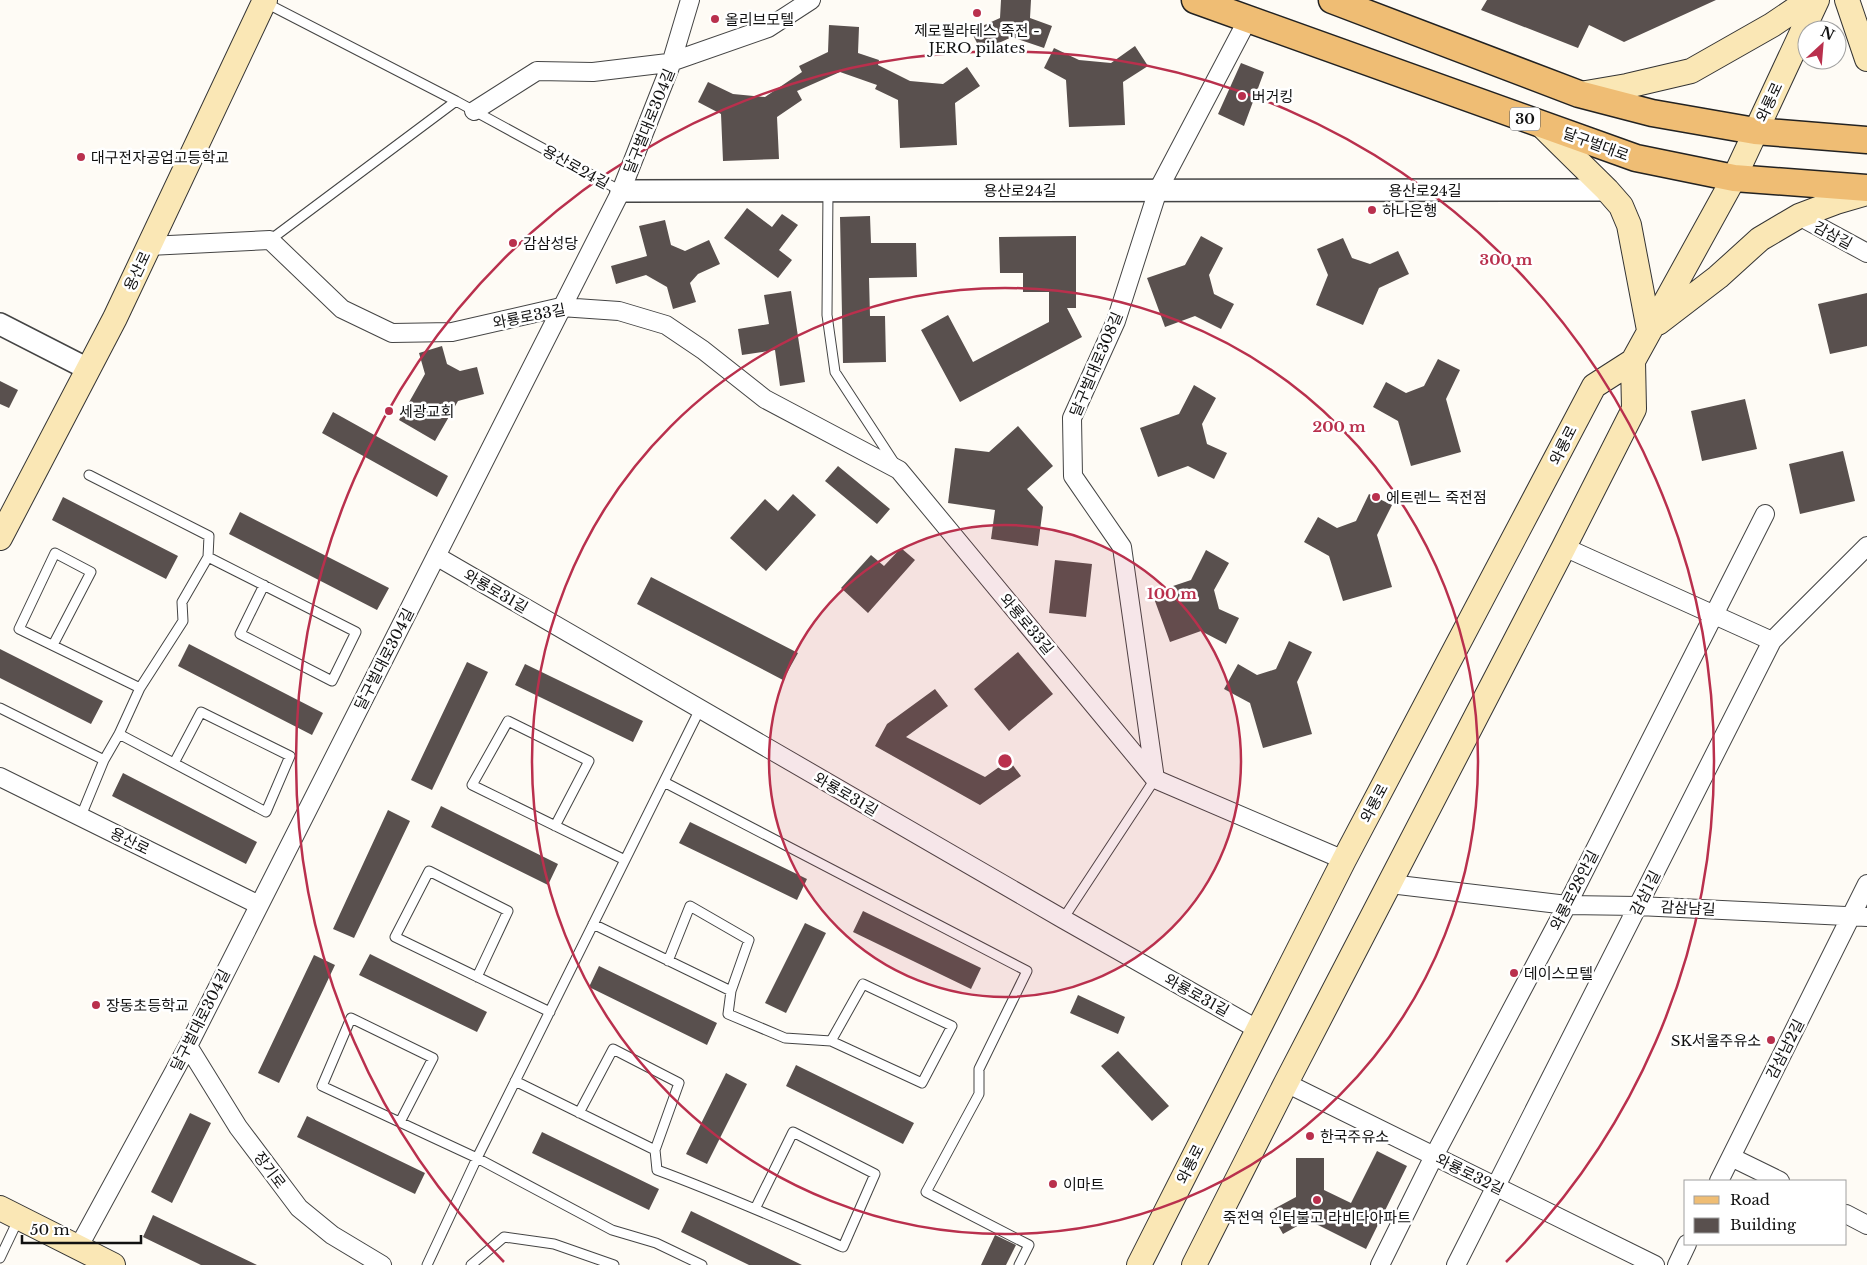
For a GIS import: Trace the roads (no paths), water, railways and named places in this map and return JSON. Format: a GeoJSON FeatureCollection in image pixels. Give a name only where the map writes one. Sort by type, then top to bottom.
{"type":"FeatureCollection","features":[{"type":"Feature","properties":{"kind":"main road","name":"달구벌대로"},"geometry":{"type":"LineString","coordinates":[[1195,0],[1636,158],[1734,178],[1867,188]]}},
{"type":"Feature","properties":{"kind":"main road"},"geometry":{"type":"LineString","coordinates":[[1332,0],[1579,94],[1652,113],[1756,131],[1867,140]]}},
{"type":"Feature","properties":{"kind":"main road"},"geometry":{"type":"LineString","coordinates":[[1579,94],[1626,86],[1692,71],[1772,25],[1809,0]]}},
{"type":"Feature","properties":{"kind":"main road","name":"와룡로"},"geometry":{"type":"LineString","coordinates":[[1194,1265],[1634,409],[1633,361],[1648,330],[1734,178],[1818,0]]}},
{"type":"Feature","properties":{"kind":"main road"},"geometry":{"type":"LineString","coordinates":[[1847,0],[1867,59]]}},
{"type":"Feature","properties":{"kind":"main road","name":"용산로"},"geometry":{"type":"LineString","coordinates":[[0,538],[88,369],[149,246],[264,1]]}},
{"type":"Feature","properties":{"kind":"main road"},"geometry":{"type":"LineString","coordinates":[[1539,123],[1621,206],[1629,225],[1648,330],[1718,277],[1760,239],[1799,216],[1867,193]]}},
{"type":"Feature","properties":{"kind":"main road","name":"와룡로"},"geometry":{"type":"LineString","coordinates":[[1139,1265],[1344,860],[1594,386],[1633,361]]}},
{"type":"Feature","properties":{"kind":"main road"},"geometry":{"type":"LineString","coordinates":[[10,1213],[113,1265]]}},
{"type":"Feature","properties":{"kind":"street"},"geometry":{"type":"LineString","coordinates":[[672,62],[690,0]]}},
{"type":"Feature","properties":{"kind":"street","name":"달구벌대로304길"},"geometry":{"type":"LineString","coordinates":[[474,111],[537,71],[593,72],[672,62],[768,28],[811,0]]}},
{"type":"Feature","properties":{"kind":"street","name":"달구벌대로308길"},"geometry":{"type":"LineString","coordinates":[[1156,779],[1122,547],[1073,476],[1072,418],[1116,321],[1158,190],[1248,19]]}},
{"type":"Feature","properties":{"kind":"street","name":"달구벌대로304길"},"geometry":{"type":"LineString","coordinates":[[78,1248],[188,1046],[621,191],[672,62]]}},
{"type":"Feature","properties":{"kind":"street","name":"용산로24길"},"geometry":{"type":"LineString","coordinates":[[621,191],[1607,190]]}},
{"type":"Feature","properties":{"kind":"street","name":"감삼길"},"geometry":{"type":"LineString","coordinates":[[1799,216],[1867,253]]}},
{"type":"Feature","properties":{"kind":"street"},"geometry":{"type":"LineString","coordinates":[[149,246],[270,240]]}},
{"type":"Feature","properties":{"kind":"street","name":"와룡로33길"},"geometry":{"type":"LineString","coordinates":[[270,240],[342,309],[392,333],[452,332],[561,307],[619,311],[666,325],[702,350],[765,399],[899,470],[1156,779],[1344,860]]}},
{"type":"Feature","properties":{"kind":"street"},"geometry":{"type":"LineString","coordinates":[[0,324],[88,369]]}},
{"type":"Feature","properties":{"kind":"street","name":"와룡로28안길"},"geometry":{"type":"LineString","coordinates":[[1380,1265],[1434,1156],[1567,905],[1713,613],[1765,514]]}},
{"type":"Feature","properties":{"kind":"street"},"geometry":{"type":"LineString","coordinates":[[1564,546],[1772,641]]}},
{"type":"Feature","properties":{"kind":"street","name":"감삼1길"},"geometry":{"type":"LineString","coordinates":[[1456,1265],[1772,641],[1867,546]]}},
{"type":"Feature","properties":{"kind":"street","name":"와룡로31길"},"geometry":{"type":"LineString","coordinates":[[436,556],[1062,919],[1257,1029]]}},
{"type":"Feature","properties":{"kind":"street","name":"용산로"},"geometry":{"type":"LineString","coordinates":[[0,777],[259,905]]}},
{"type":"Feature","properties":{"kind":"street","name":"감삼남길"},"geometry":{"type":"LineString","coordinates":[[1390,884],[1567,905],[1638,906],[1859,917]]}},
{"type":"Feature","properties":{"kind":"street","name":"감삼남2길"},"geometry":{"type":"LineString","coordinates":[[1719,1180],[1859,917],[1867,884]]}},
{"type":"Feature","properties":{"kind":"street","name":"장기로"},"geometry":{"type":"LineString","coordinates":[[188,1046],[238,1127],[298,1208],[332,1235],[382,1265]]}},
{"type":"Feature","properties":{"kind":"street","name":"와룡로32길"},"geometry":{"type":"LineString","coordinates":[[1286,1083],[1655,1265]]}},
{"type":"Feature","properties":{"kind":"street"},"geometry":{"type":"LineString","coordinates":[[1731,1157],[1778,1180]]}},
{"type":"Feature","properties":{"kind":"street"},"geometry":{"type":"LineString","coordinates":[[1847,1215],[1867,1225]]}},
{"type":"Feature","properties":{"kind":"street"},"geometry":{"type":"LineString","coordinates":[[1677,1265],[1687,1245]]}},
{"type":"Feature","properties":{"kind":"lane","name":"용산로24길"},"geometry":{"type":"LineString","coordinates":[[264,1],[456,101],[621,191]]}},
{"type":"Feature","properties":{"kind":"lane"},"geometry":{"type":"LineString","coordinates":[[270,240],[456,101]]}},
{"type":"Feature","properties":{"kind":"lane","name":"와룡로33길"},"geometry":{"type":"LineString","coordinates":[[828,191],[826,315],[835,372],[899,470]]}},
{"type":"Feature","properties":{"kind":"lane"},"geometry":{"type":"LineString","coordinates":[[81,816],[104,760],[119,734],[140,688],[182,621],[182,602],[208,557],[209,536],[89,475]]}},
{"type":"Feature","properties":{"kind":"lane"},"geometry":{"type":"LineString","coordinates":[[53,645],[91,572],[55,553],[19,629],[140,688]]}},
{"type":"Feature","properties":{"kind":"lane"},"geometry":{"type":"LineString","coordinates":[[208,557],[264,585],[356,632],[332,681],[240,634],[264,585]]}},
{"type":"Feature","properties":{"kind":"lane"},"geometry":{"type":"LineString","coordinates":[[0,708],[104,760]]}},
{"type":"Feature","properties":{"kind":"lane"},"geometry":{"type":"LineString","coordinates":[[427,1265],[477,1158],[700,709]]}},
{"type":"Feature","properties":{"kind":"lane"},"geometry":{"type":"LineString","coordinates":[[119,734],[266,812],[290,756],[201,712],[174,763]]}},
{"type":"Feature","properties":{"kind":"lane"},"geometry":{"type":"LineString","coordinates":[[555,826],[589,761],[508,721],[472,785],[555,826],[625,860]]}},
{"type":"Feature","properties":{"kind":"lane"},"geometry":{"type":"LineString","coordinates":[[1062,919],[1156,779]]}},
{"type":"Feature","properties":{"kind":"lane"},"geometry":{"type":"LineString","coordinates":[[664,782],[1027,971],[979,1069],[979,1094],[926,1192],[1029,1245],[1019,1265]]}},
{"type":"Feature","properties":{"kind":"lane"},"geometry":{"type":"LineString","coordinates":[[477,977],[508,911],[429,871],[395,937],[477,977],[550,1012]]}},
{"type":"Feature","properties":{"kind":"lane"},"geometry":{"type":"LineString","coordinates":[[668,960],[690,906],[749,940],[730,991],[728,1014],[785,1038],[831,1041],[922,1083],[952,1026],[863,984],[831,1041]]}},
{"type":"Feature","properties":{"kind":"lane"},"geometry":{"type":"LineString","coordinates":[[593,924],[730,991]]}},
{"type":"Feature","properties":{"kind":"lane"},"geometry":{"type":"LineString","coordinates":[[400,1122],[433,1058],[351,1018],[322,1086],[477,1158],[612,1230],[656,1243],[702,1265]]}},
{"type":"Feature","properties":{"kind":"lane"},"geometry":{"type":"LineString","coordinates":[[579,1113],[613,1049],[679,1083],[655,1150],[656,1170],[755,1209],[843,1247],[875,1174],[794,1132],[755,1209]]}},
{"type":"Feature","properties":{"kind":"lane"},"geometry":{"type":"LineString","coordinates":[[515,1081],[655,1150]]}},
{"type":"Feature","properties":{"kind":"lane"},"geometry":{"type":"LineString","coordinates":[[0,1258],[10,1213]]}},
{"type":"Feature","properties":{"kind":"lane"},"geometry":{"type":"LineString","coordinates":[[471,1265],[504,1237],[554,1244],[614,1265]]}},
{"type":"Feature","properties":{"kind":"place","name":"제로필라테스 죽전 - JERO pilates"},"geometry":{"type":"Point","coordinates":[977,13]}},
{"type":"Feature","properties":{"kind":"place","name":"올리브모텔"},"geometry":{"type":"Point","coordinates":[715,19]}},
{"type":"Feature","properties":{"kind":"place","name":"버거킹"},"geometry":{"type":"Point","coordinates":[1242,96]}},
{"type":"Feature","properties":{"kind":"place","name":"대구전자공업고등학교"},"geometry":{"type":"Point","coordinates":[81,157]}},
{"type":"Feature","properties":{"kind":"place","name":"하나은행"},"geometry":{"type":"Point","coordinates":[1372,210]}},
{"type":"Feature","properties":{"kind":"place","name":"감삼성당"},"geometry":{"type":"Point","coordinates":[513,243]}},
{"type":"Feature","properties":{"kind":"place","name":"세광교회"},"geometry":{"type":"Point","coordinates":[389,411]}},
{"type":"Feature","properties":{"kind":"place","name":"에트렌느 죽전점"},"geometry":{"type":"Point","coordinates":[1376,497]}},
{"type":"Feature","properties":{"kind":"place","name":"데이스모텔"},"geometry":{"type":"Point","coordinates":[1514,973]}},
{"type":"Feature","properties":{"kind":"place","name":"장동초등학교"},"geometry":{"type":"Point","coordinates":[96,1005]}},
{"type":"Feature","properties":{"kind":"place","name":"SK서울주유소"},"geometry":{"type":"Point","coordinates":[1771,1040]}},
{"type":"Feature","properties":{"kind":"place","name":"한국주유소"},"geometry":{"type":"Point","coordinates":[1310,1136]}},
{"type":"Feature","properties":{"kind":"place","name":"이마트"},"geometry":{"type":"Point","coordinates":[1053,1184]}},
{"type":"Feature","properties":{"kind":"place","name":"죽전역 인터불고 라비다아파트"},"geometry":{"type":"Point","coordinates":[1317,1200]}}]}
